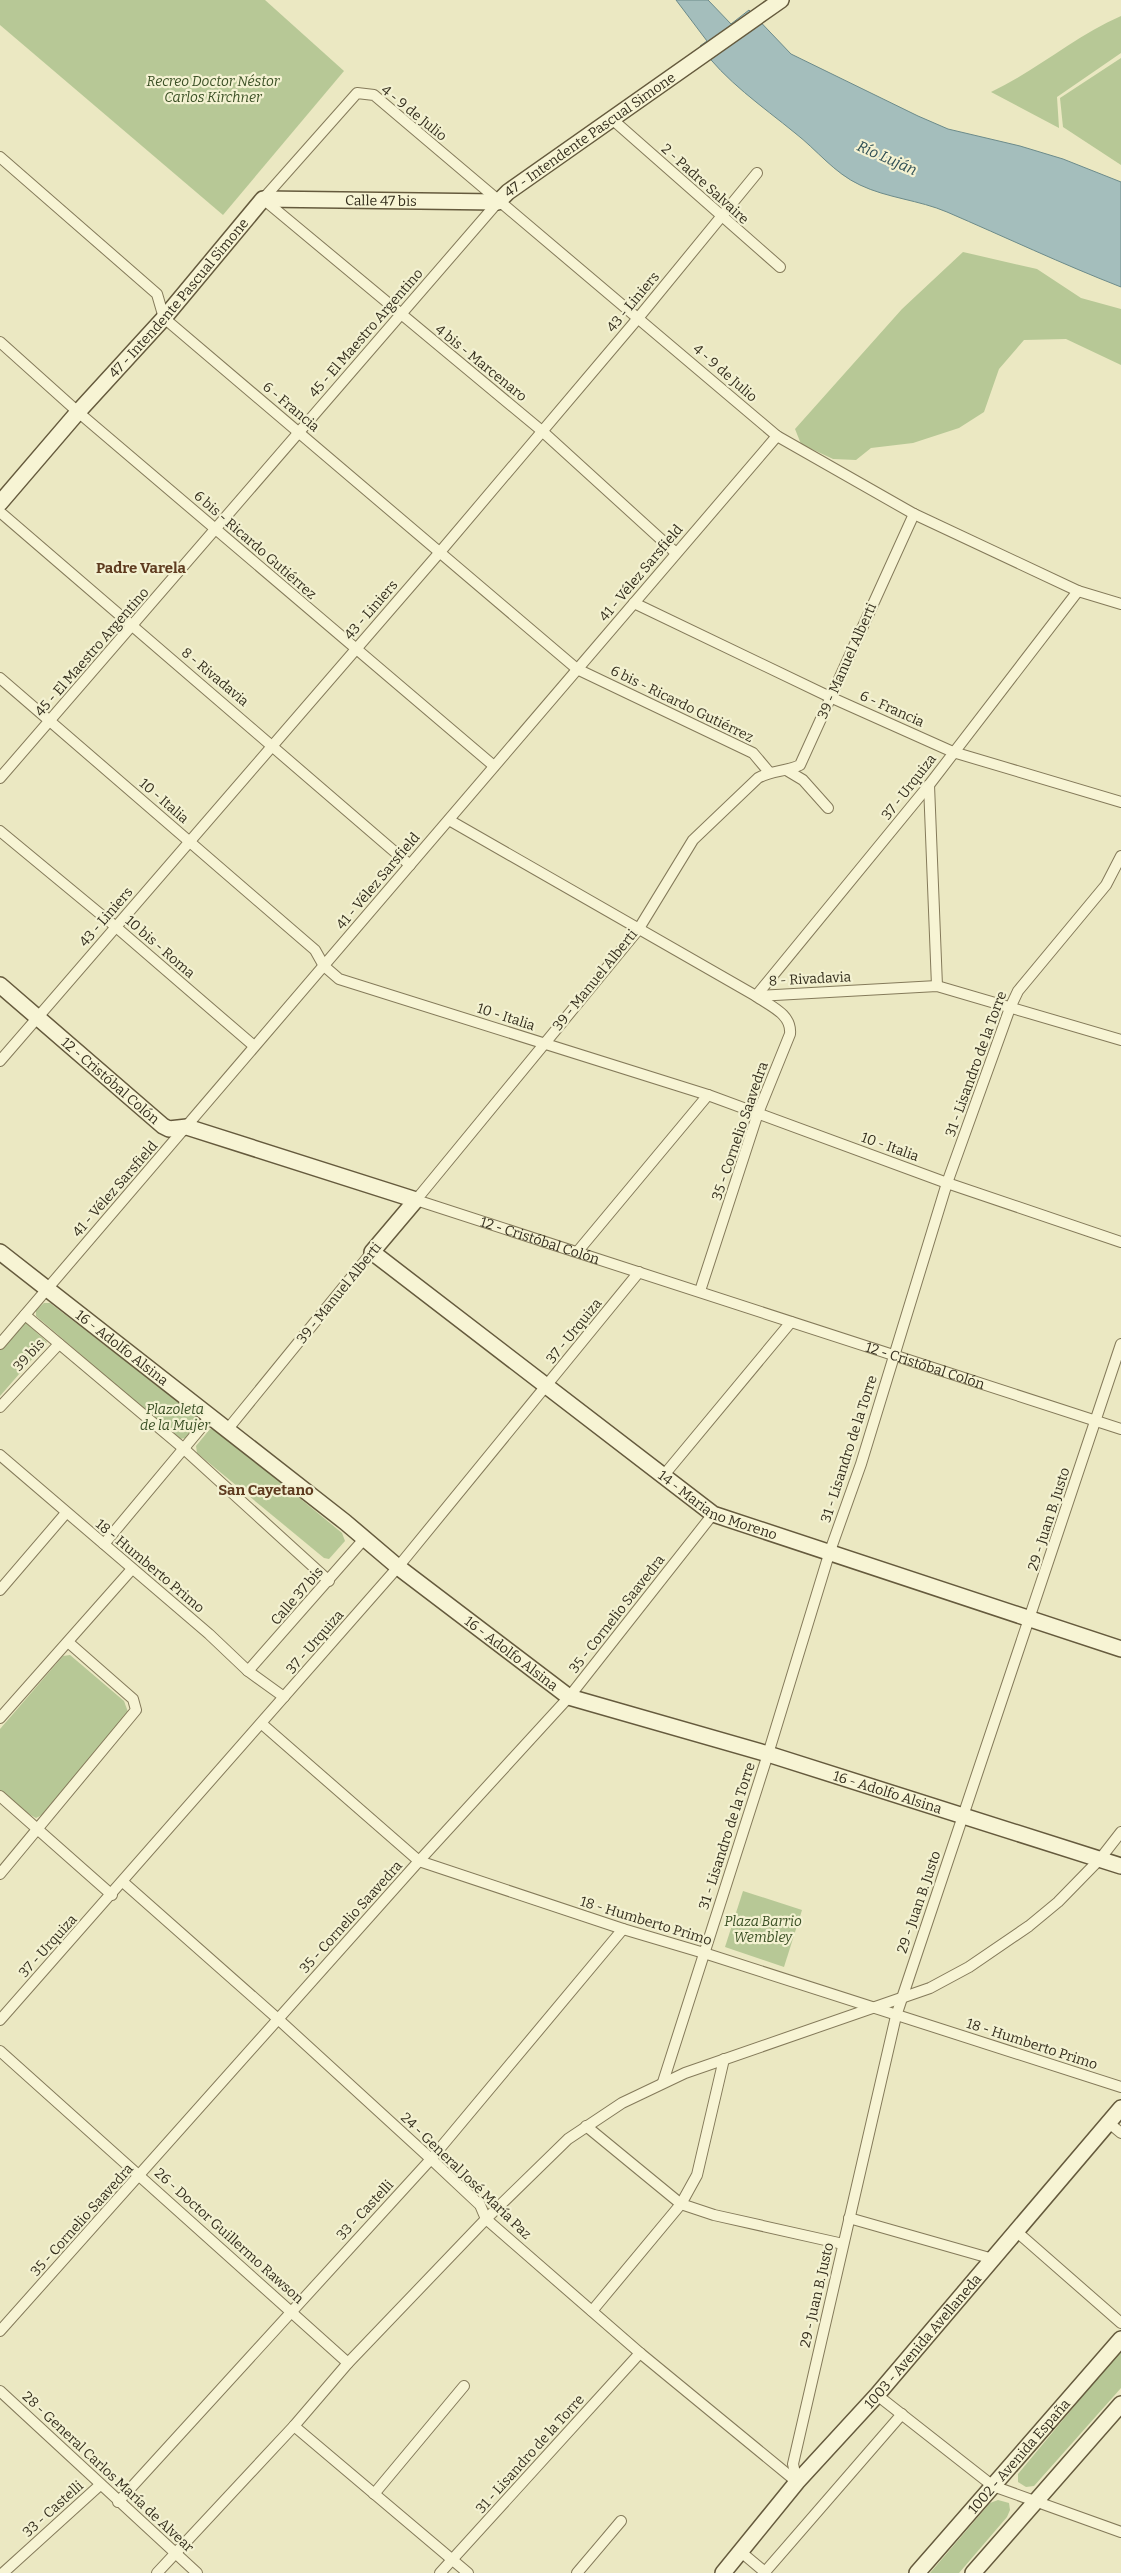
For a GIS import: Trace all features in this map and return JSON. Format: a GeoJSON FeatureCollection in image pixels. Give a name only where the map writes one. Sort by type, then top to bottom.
{"type":"FeatureCollection","features":[{"type":"Feature","properties":{"kind":"street","name":"47 - Intendente Pascual Simone"},"geometry":{"type":"LineString","coordinates":[[498,202],[508,192],[776,4]]}},
{"type":"Feature","properties":{"kind":"street","name":"47 - Intendente Pascual Simone"},"geometry":{"type":"LineString","coordinates":[[0,503],[78,412],[164,318],[263,199],[357,93]]}},
{"type":"Feature","properties":{"kind":"street","name":"4 - 9 de Julio"},"geometry":{"type":"LineString","coordinates":[[357,93],[374,95],[498,202],[639,317],[777,436],[914,514],[1078,591],[1121,604]]}},
{"type":"Feature","properties":{"kind":"street","name":"2 - Padre Salvaire"},"geometry":{"type":"LineString","coordinates":[[613,120],[780,267]]}},
{"type":"Feature","properties":{"kind":"street"},"geometry":{"type":"LineString","coordinates":[[0,157],[157,294],[164,318]]}},
{"type":"Feature","properties":{"kind":"street","name":"43 - Liniers"},"geometry":{"type":"LineString","coordinates":[[0,1061],[440,552],[639,317],[757,173]]}},
{"type":"Feature","properties":{"kind":"street","name":"Calle 47 bis"},"geometry":{"type":"LineString","coordinates":[[263,199],[498,202]]}},
{"type":"Feature","properties":{"kind":"street","name":"4 bis - Marcenaro"},"geometry":{"type":"LineString","coordinates":[[263,199],[542,431],[676,553]]}},
{"type":"Feature","properties":{"kind":"street","name":"45 - El Maestro Argentino"},"geometry":{"type":"LineString","coordinates":[[0,778],[216,530],[399,314],[498,202]]}},
{"type":"Feature","properties":{"kind":"street","name":"6 - Francia"},"geometry":{"type":"LineString","coordinates":[[164,318],[577,669]]}},
{"type":"Feature","properties":{"kind":"street","name":"6 bis - Ricardo Gutiérrez"},"geometry":{"type":"LineString","coordinates":[[0,342],[78,412],[494,766]]}},
{"type":"Feature","properties":{"kind":"street","name":"41 - Vélez Sarsfield"},"geometry":{"type":"LineString","coordinates":[[0,1344],[777,436]]}},
{"type":"Feature","properties":{"kind":"street","name":"8 - Rivadavia"},"geometry":{"type":"LineString","coordinates":[[0,512],[410,865]]}},
{"type":"Feature","properties":{"kind":"street","name":"39 - Manuel Alberti"},"geometry":{"type":"LineString","coordinates":[[788,771],[800,765],[914,514]]}},
{"type":"Feature","properties":{"kind":"street","name":"37 - Urquiza"},"geometry":{"type":"LineString","coordinates":[[756,996],[929,784],[1078,591]]}},
{"type":"Feature","properties":{"kind":"street","name":"6 - Francia"},"geometry":{"type":"LineString","coordinates":[[634,603],[830,697],[953,752],[1121,802]]}},
{"type":"Feature","properties":{"kind":"street","name":"6 bis - Ricardo Gutiérrez"},"geometry":{"type":"LineString","coordinates":[[577,669],[752,753],[769,772]]}},
{"type":"Feature","properties":{"kind":"street","name":"10 - Italia"},"geometry":{"type":"LineString","coordinates":[[0,678],[315,950],[324,966],[339,978],[708,1095],[947,1183],[1121,1242]]}},
{"type":"Feature","properties":{"kind":"street"},"geometry":{"type":"LineString","coordinates":[[769,772],[788,771],[803,780],[828,808]]}},
{"type":"Feature","properties":{"kind":"street","name":"39 - Manuel Alberti"},"geometry":{"type":"LineString","coordinates":[[227,1430],[543,1043],[638,930],[693,840],[742,792],[769,772]]}},
{"type":"Feature","properties":{"kind":"street"},"geometry":{"type":"LineString","coordinates":[[929,784],[937,986]]}},
{"type":"Feature","properties":{"kind":"street","name":"8 - Rivadavia"},"geometry":{"type":"LineString","coordinates":[[449,820],[756,996],[937,986],[1121,1040]]}},
{"type":"Feature","properties":{"kind":"street","name":"10 bis - Roma"},"geometry":{"type":"LineString","coordinates":[[0,831],[116,927],[254,1046]]}},
{"type":"Feature","properties":{"kind":"street","name":"31 - Lisandro de la Torre"},"geometry":{"type":"LineString","coordinates":[[663,2082],[768,1754],[830,1551],[861,1464],[947,1183],[1010,1008],[1018,991],[1106,884],[1121,856]]}},
{"type":"Feature","properties":{"kind":"street","name":"12 - Cristóbal Colón"},"geometry":{"type":"LineString","coordinates":[[0,985],[163,1126],[169,1129],[187,1127],[578,1251],[1121,1429]]}},
{"type":"Feature","properties":{"kind":"street","name":"35 - Cornelio Saavedra"},"geometry":{"type":"LineString","coordinates":[[700,1291],[758,1113],[790,1034],[791,1025],[787,1018],[756,996]]}},
{"type":"Feature","properties":{"kind":"street"},"geometry":{"type":"LineString","coordinates":[[578,1251],[708,1095]]}},
{"type":"Feature","properties":{"kind":"street","name":"16 - Adolfo Alsina"},"geometry":{"type":"LineString","coordinates":[[0,1252],[46,1290],[365,1538],[398,1567],[569,1697],[768,1754],[1121,1866]]}},
{"type":"Feature","properties":{"kind":"street","name":"14 - Mariano Moreno"},"geometry":{"type":"LineString","coordinates":[[372,1252],[548,1385],[713,1514],[830,1551],[1121,1649]]}},
{"type":"Feature","properties":{"kind":"street","name":"37 - Urquiza"},"geometry":{"type":"LineString","coordinates":[[0,2020],[112,1895],[398,1567],[639,1272]]}},
{"type":"Feature","properties":{"kind":"street"},"geometry":{"type":"LineString","coordinates":[[25,1316],[183,1448],[328,1581]]}},
{"type":"Feature","properties":{"kind":"street"},"geometry":{"type":"LineString","coordinates":[[664,1475],[791,1322]]}},
{"type":"Feature","properties":{"kind":"street","name":"39 bis"},"geometry":{"type":"LineString","coordinates":[[0,1407],[58,1344]]}},
{"type":"Feature","properties":{"kind":"street","name":"29 - Juan B. Justo"},"geometry":{"type":"LineString","coordinates":[[797,2482],[793,2464],[896,2016],[1121,1344]]}},
{"type":"Feature","properties":{"kind":"street"},"geometry":{"type":"LineString","coordinates":[[104,1544],[210,1417]]}},
{"type":"Feature","properties":{"kind":"street","name":"18 - Humberto Primo"},"geometry":{"type":"LineString","coordinates":[[0,1455],[209,1634],[248,1671],[284,1697]]}},
{"type":"Feature","properties":{"kind":"street"},"geometry":{"type":"LineString","coordinates":[[0,1590],[66,1513]]}},
{"type":"Feature","properties":{"kind":"street","name":"35 - Cornelio Saavedra"},"geometry":{"type":"LineString","coordinates":[[0,2332],[419,1861],[569,1697],[713,1514]]}},
{"type":"Feature","properties":{"kind":"street","name":"Calle 37 bis"},"geometry":{"type":"LineString","coordinates":[[248,1671],[365,1538]]}},
{"type":"Feature","properties":{"kind":"street"},"geometry":{"type":"LineString","coordinates":[[0,1718],[132,1569]]}},
{"type":"Feature","properties":{"kind":"street"},"geometry":{"type":"LineString","coordinates":[[0,1874],[136,1710],[132,1699],[68,1642]]}},
{"type":"Feature","properties":{"kind":"street","name":"18 - Humberto Primo"},"geometry":{"type":"LineString","coordinates":[[262,1724],[419,1861],[623,1929],[704,1952],[896,2016],[1121,2087]]}},
{"type":"Feature","properties":{"kind":"street"},"geometry":{"type":"LineString","coordinates":[[0,1796],[112,1895]]}},
{"type":"Feature","properties":{"kind":"street"},"geometry":{"type":"LineString","coordinates":[[157,2573],[294,2426],[348,2363],[533,2171],[568,2139],[622,2103],[663,2082],[724,2058],[938,1984],[969,1967],[1013,1937],[1058,1902],[1100,1859],[1121,1832]]}},
{"type":"Feature","properties":{"kind":"street","name":"24 - General José María Paz"},"geometry":{"type":"LineString","coordinates":[[123,1882],[278,2019],[431,2159],[480,2206],[486,2219],[640,2353],[797,2482]]}},
{"type":"Feature","properties":{"kind":"street","name":"33 - Castelli"},"geometry":{"type":"LineString","coordinates":[[118,2502],[431,2159],[623,1929]]}},
{"type":"Feature","properties":{"kind":"street","name":"26 - Doctor Guillermo Rawson"},"geometry":{"type":"LineString","coordinates":[[0,2051],[348,2363]]}},
{"type":"Feature","properties":{"kind":"street"},"geometry":{"type":"LineString","coordinates":[[592,2311],[682,2204],[697,2175],[724,2058]]}},
{"type":"Feature","properties":{"kind":"street","name":"1003 - Avenida Avellaneda"},"geometry":{"type":"LineString","coordinates":[[724,2573],[797,2482],[877,2395],[1121,2108]]}},
{"type":"Feature","properties":{"kind":"street"},"geometry":{"type":"LineString","coordinates":[[1109,2123],[1121,2133]]}},
{"type":"Feature","properties":{"kind":"street"},"geometry":{"type":"LineString","coordinates":[[586,2126],[682,2204],[714,2215],[843,2244]]}},
{"type":"Feature","properties":{"kind":"street"},"geometry":{"type":"LineString","coordinates":[[849,2218],[993,2259]]}},
{"type":"Feature","properties":{"kind":"street"},"geometry":{"type":"LineString","coordinates":[[1016,2231],[1121,2323]]}},
{"type":"Feature","properties":{"kind":"street","name":"1002 - Avenida España"},"geometry":{"type":"LineString","coordinates":[[917,2573],[1121,2339]]}},
{"type":"Feature","properties":{"kind":"street","name":"31 - Lisandro de la Torre"},"geometry":{"type":"LineString","coordinates":[[440,2573],[640,2353]]}},
{"type":"Feature","properties":{"kind":"street"},"geometry":{"type":"LineString","coordinates":[[374,2494],[464,2386]]}},
{"type":"Feature","properties":{"kind":"street","name":"28 - General Carlos María de Alvear"},"geometry":{"type":"LineString","coordinates":[[0,2391],[197,2573]]}},
{"type":"Feature","properties":{"kind":"street"},"geometry":{"type":"LineString","coordinates":[[877,2395],[993,2486],[1121,2532]]}},
{"type":"Feature","properties":{"kind":"street"},"geometry":{"type":"LineString","coordinates":[[973,2573],[1034,2501],[1121,2404]]}},
{"type":"Feature","properties":{"kind":"street"},"geometry":{"type":"LineString","coordinates":[[741,2552],[766,2572],[902,2414]]}},
{"type":"Feature","properties":{"kind":"street"},"geometry":{"type":"LineString","coordinates":[[294,2426],[468,2573]]}},
{"type":"Feature","properties":{"kind":"street","name":"33 - Castelli"},"geometry":{"type":"LineString","coordinates":[[3,2573],[100,2485]]}},
{"type":"Feature","properties":{"kind":"street"},"geometry":{"type":"LineString","coordinates":[[577,2573],[621,2521]]}},
{"type":"Feature","properties":{"kind":"green space","name":"Recreo Doctor Néstor Carlos Kirchner"},"geometry":{"type":"Polygon","coordinates":[[[0,0],[265,0],[344,71],[223,215],[0,25],[0,0]]]}},
{"type":"Feature","properties":{"kind":"green space"},"geometry":{"type":"Polygon","coordinates":[[[1121,16],[1121,53],[1057,97],[1059,128],[991,92],[1008,84],[1088,33],[1121,16]]]}},
{"type":"Feature","properties":{"kind":"green space"},"geometry":{"type":"Polygon","coordinates":[[[1121,58],[1121,165],[1063,127],[1060,98],[1121,58]]]}},
{"type":"Feature","properties":{"kind":"green space"},"geometry":{"type":"Polygon","coordinates":[[[963,252],[1037,269],[1081,298],[1121,309],[1121,365],[1066,339],[1024,340],[999,369],[984,412],[959,428],[913,443],[871,448],[856,460],[833,459],[801,444],[795,429],[902,309],[963,252]]]}},
{"type":"Feature","properties":{"kind":"green space","name":"Plazoleta de la Mujer"},"geometry":{"type":"Polygon","coordinates":[[[44,1303],[50,1303],[197,1416],[198,1421],[187,1438],[179,1439],[36,1316],[36,1310],[44,1303]]]}},
{"type":"Feature","properties":{"kind":"green space"},"geometry":{"type":"Polygon","coordinates":[[[25,1322],[47,1342],[0,1396],[0,1350],[25,1322]]]}},
{"type":"Feature","properties":{"kind":"green space"},"geometry":{"type":"Polygon","coordinates":[[[210,1429],[217,1430],[342,1533],[345,1541],[329,1559],[324,1558],[197,1453],[196,1446],[210,1429]]]}},
{"type":"Feature","properties":{"kind":"green space"},"geometry":{"type":"Polygon","coordinates":[[[70,1655],[124,1701],[128,1712],[46,1813],[36,1818],[27,1813],[0,1790],[0,1729],[63,1656],[70,1655]]]}},
{"type":"Feature","properties":{"kind":"green space","name":"Plaza Barrio Wembley"},"geometry":{"type":"Polygon","coordinates":[[[743,1891],[802,1910],[784,1967],[725,1947],[743,1891]]]}},
{"type":"Feature","properties":{"kind":"green space"},"geometry":{"type":"Polygon","coordinates":[[[1121,2350],[1121,2388],[1034,2486],[1026,2487],[1018,2482],[1018,2474],[1121,2350]]]}},
{"type":"Feature","properties":{"kind":"green space"},"geometry":{"type":"Polygon","coordinates":[[[998,2500],[1009,2503],[1010,2510],[1007,2517],[959,2573],[930,2573],[990,2503],[998,2500]]]}},
{"type":"Feature","properties":{"kind":"water","name":"Río Luján"},"geometry":{"type":"Polygon","coordinates":[[[676,0],[708,0],[731,24],[749,10],[791,54],[918,116],[948,129],[1020,146],[1063,159],[1121,182],[1121,287],[947,212],[881,193],[851,180],[834,168],[721,71],[700,46],[707,41],[676,0]]]}},
{"type":"Feature","properties":{"kind":"district","name":"Padre Varela"},"geometry":{"type":"Point","coordinates":[141,568]}},
{"type":"Feature","properties":{"kind":"district","name":"San Cayetano"},"geometry":{"type":"Point","coordinates":[266,1490]}}]}
